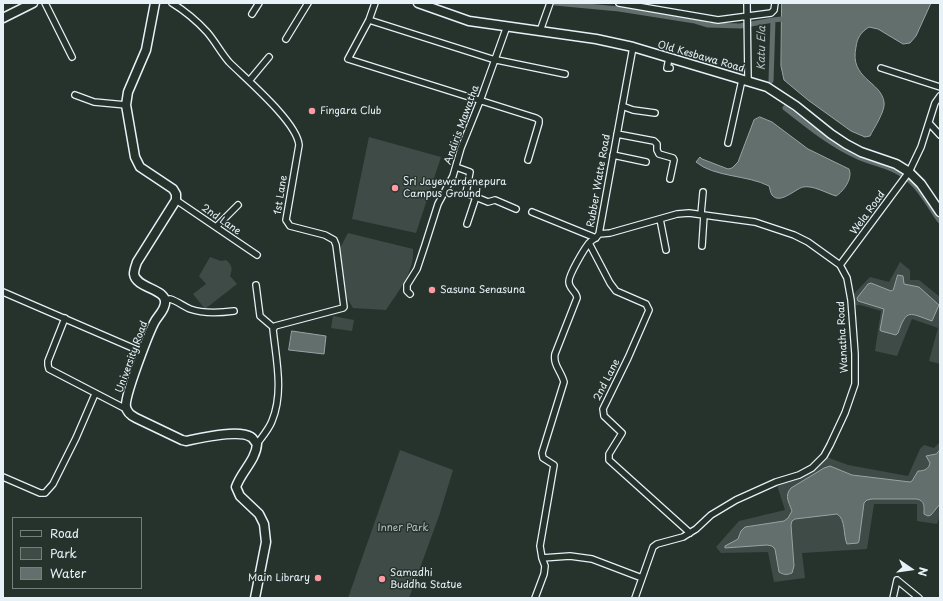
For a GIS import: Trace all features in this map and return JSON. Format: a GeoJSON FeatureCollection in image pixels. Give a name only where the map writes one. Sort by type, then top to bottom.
{"type":"FeatureCollection","features":[{"type":"Feature","properties":{"kind":"main road"},"geometry":{"type":"LineString","coordinates":[[3,12],[33,3]]}},
{"type":"Feature","properties":{"kind":"main road"},"geometry":{"type":"LineString","coordinates":[[154,3],[146,50],[128,92],[126,105],[135,157],[140,167],[173,189],[176,194],[176,200],[137,262],[134,273],[135,278],[140,283],[163,295],[165,300]]}},
{"type":"Feature","properties":{"kind":"main road","name":"Old Kesbawa Road"},"geometry":{"type":"LineString","coordinates":[[418,3],[461,19],[596,39],[633,47],[767,87],[796,106],[830,134],[846,144],[861,152],[896,164],[907,175],[921,184],[940,212]]}},
{"type":"Feature","properties":{"kind":"main road"},"geometry":{"type":"LineString","coordinates":[[3,18],[20,6]]}},
{"type":"Feature","properties":{"kind":"main road","name":"University Road"},"geometry":{"type":"LineString","coordinates":[[165,300],[164,307],[154,324],[142,352],[126,399],[126,409],[136,418],[182,440],[186,441],[223,434],[243,434],[251,437],[257,444]]}},
{"type":"Feature","properties":{"kind":"main road"},"geometry":{"type":"LineString","coordinates":[[255,598],[266,542],[264,524],[259,514],[240,496],[236,487],[238,481],[257,450],[257,444]]}},
{"type":"Feature","properties":{"kind":"street"},"geometry":{"type":"LineString","coordinates":[[45,3],[72,57]]}},
{"type":"Feature","properties":{"kind":"street","name":"1st Lane"},"geometry":{"type":"LineString","coordinates":[[172,3],[182,9],[207,32],[228,60],[276,109],[298,138],[299,145],[286,220],[290,226],[325,235],[334,240],[336,245],[344,305],[343,308],[275,326],[274,328]]}},
{"type":"Feature","properties":{"kind":"street"},"geometry":{"type":"LineString","coordinates":[[252,14],[259,3]]}},
{"type":"Feature","properties":{"kind":"street"},"geometry":{"type":"LineString","coordinates":[[286,39],[308,3]]}},
{"type":"Feature","properties":{"kind":"street"},"geometry":{"type":"LineString","coordinates":[[375,3],[369,20],[348,59],[539,120],[528,160]]}},
{"type":"Feature","properties":{"kind":"street"},"geometry":{"type":"LineString","coordinates":[[540,31],[550,3]]}},
{"type":"Feature","properties":{"kind":"street"},"geometry":{"type":"LineString","coordinates":[[619,3],[714,19],[748,17],[771,13],[774,10],[775,3]]}},
{"type":"Feature","properties":{"kind":"street"},"geometry":{"type":"LineString","coordinates":[[728,143],[745,80],[748,29],[747,3]]}},
{"type":"Feature","properties":{"kind":"street"},"geometry":{"type":"LineString","coordinates":[[369,20],[495,59],[565,74]]}},
{"type":"Feature","properties":{"kind":"street","name":"Andiris Mawatha"},"geometry":{"type":"LineString","coordinates":[[410,294],[407,291],[408,286],[416,269],[438,204],[456,167],[461,148],[507,26]]}},
{"type":"Feature","properties":{"kind":"street","name":"Rubber Watte Road"},"geometry":{"type":"LineString","coordinates":[[536,598],[544,574],[545,566],[540,546],[554,465],[543,458],[542,453],[564,382],[562,374],[554,360],[555,354],[578,298],[577,294],[571,289],[568,282],[570,274],[589,243],[598,236],[633,47]]}},
{"type":"Feature","properties":{"kind":"street"},"geometry":{"type":"LineString","coordinates":[[249,81],[269,57]]}},
{"type":"Feature","properties":{"kind":"street"},"geometry":{"type":"LineString","coordinates":[[669,58],[667,68],[670,68]]}},
{"type":"Feature","properties":{"kind":"street"},"geometry":{"type":"LineString","coordinates":[[881,68],[940,87]]}},
{"type":"Feature","properties":{"kind":"street"},"geometry":{"type":"LineString","coordinates":[[75,95],[94,102],[126,105]]}},
{"type":"Feature","properties":{"kind":"street","name":"Wela Road"},"geometry":{"type":"LineString","coordinates":[[840,265],[907,175],[921,147],[928,123],[936,102],[940,96]]}},
{"type":"Feature","properties":{"kind":"street"},"geometry":{"type":"LineString","coordinates":[[622,106],[633,110],[655,112]]}},
{"type":"Feature","properties":{"kind":"street"},"geometry":{"type":"LineString","coordinates":[[928,123],[940,135]]}},
{"type":"Feature","properties":{"kind":"street"},"geometry":{"type":"LineString","coordinates":[[617,134],[654,141],[657,144],[659,154],[673,158],[674,160],[670,179]]}},
{"type":"Feature","properties":{"kind":"street"},"geometry":{"type":"LineString","coordinates":[[613,155],[646,162]]}},
{"type":"Feature","properties":{"kind":"street"},"geometry":{"type":"LineString","coordinates":[[456,167],[470,172],[466,193],[488,202],[495,200],[516,209]]}},
{"type":"Feature","properties":{"kind":"street"},"geometry":{"type":"LineString","coordinates":[[702,246],[703,192]]}},
{"type":"Feature","properties":{"kind":"street"},"geometry":{"type":"LineString","coordinates":[[466,224],[476,197]]}},
{"type":"Feature","properties":{"kind":"street","name":"2nd Lane"},"geometry":{"type":"LineString","coordinates":[[176,200],[256,255]]}},
{"type":"Feature","properties":{"kind":"street"},"geometry":{"type":"LineString","coordinates":[[216,227],[238,205]]}},
{"type":"Feature","properties":{"kind":"street"},"geometry":{"type":"LineString","coordinates":[[532,212],[598,236],[677,214],[703,214],[755,222],[794,235],[808,242],[840,265]]}},
{"type":"Feature","properties":{"kind":"street"},"geometry":{"type":"LineString","coordinates":[[660,219],[666,250]]}},
{"type":"Feature","properties":{"kind":"street","name":"2nd Lane"},"geometry":{"type":"LineString","coordinates":[[589,243],[616,291],[646,304],[649,310],[603,409],[604,416],[622,433],[609,454],[609,460],[690,533]]}},
{"type":"Feature","properties":{"kind":"street","name":"Wanatha Road"},"geometry":{"type":"LineString","coordinates":[[635,598],[653,547],[657,544],[683,537],[696,529],[711,515],[736,500],[776,482],[799,475],[812,468],[824,456],[845,413],[855,384],[855,354],[851,300],[847,278],[840,265]]}},
{"type":"Feature","properties":{"kind":"street"},"geometry":{"type":"LineString","coordinates":[[256,285],[260,316],[274,328],[278,381],[277,407],[272,422],[257,444]]}},
{"type":"Feature","properties":{"kind":"street"},"geometry":{"type":"LineString","coordinates":[[3,292],[142,352]]}},
{"type":"Feature","properties":{"kind":"street"},"geometry":{"type":"LineString","coordinates":[[165,300],[170,299],[202,312],[234,311]]}},
{"type":"Feature","properties":{"kind":"street"},"geometry":{"type":"LineString","coordinates":[[65,318],[48,361],[49,369],[126,409]]}},
{"type":"Feature","properties":{"kind":"street"},"geometry":{"type":"LineString","coordinates":[[3,477],[40,494],[45,493],[53,484],[64,463],[95,394]]}},
{"type":"Feature","properties":{"kind":"street"},"geometry":{"type":"LineString","coordinates":[[542,558],[570,556],[592,560],[642,578]]}},
{"type":"Feature","properties":{"kind":"street"},"geometry":{"type":"LineString","coordinates":[[893,598],[897,580],[919,598]]}},
{"type":"Feature","properties":{"kind":"green space","name":"Sri Jayewardenepura Campus Ground"},"geometry":{"type":"Polygon","coordinates":[[[369,137],[441,157],[416,233],[352,219],[369,137]]]}},
{"type":"Feature","properties":{"kind":"green space"},"geometry":{"type":"Polygon","coordinates":[[[348,233],[413,249],[411,265],[405,281],[386,310],[353,308],[347,298],[340,248],[348,233]]]}},
{"type":"Feature","properties":{"kind":"green space"},"geometry":{"type":"Polygon","coordinates":[[[210,257],[221,261],[226,260],[231,265],[230,276],[237,284],[205,309],[193,294],[206,284],[199,276],[210,257]]]}},
{"type":"Feature","properties":{"kind":"green space"},"geometry":{"type":"Polygon","coordinates":[[[900,262],[910,270],[910,280],[919,280],[940,297],[940,364],[929,361],[938,328],[912,319],[897,356],[875,351],[881,311],[860,305],[851,306],[850,298],[870,277],[889,282],[900,262]]]}},
{"type":"Feature","properties":{"kind":"green space"},"geometry":{"type":"Polygon","coordinates":[[[333,316],[354,320],[352,331],[331,328],[333,316]]]}},
{"type":"Feature","properties":{"kind":"green space"},"geometry":{"type":"Polygon","coordinates":[[[940,442],[940,515],[937,524],[917,521],[917,504],[874,504],[867,549],[802,553],[805,578],[774,582],[768,552],[721,553],[716,547],[739,521],[785,510],[776,482],[799,475],[824,456],[848,465],[908,476],[920,449],[924,445],[934,448],[940,442]]]}},
{"type":"Feature","properties":{"kind":"green space","name":"Inner Park"},"geometry":{"type":"Polygon","coordinates":[[[400,450],[453,470],[439,516],[409,598],[348,598],[400,450]]]}},
{"type":"Feature","properties":{"kind":"water"},"geometry":{"type":"Polygon","coordinates":[[[782,3],[931,3],[916,36],[910,43],[903,44],[878,29],[869,27],[858,38],[855,58],[857,66],[866,79],[882,95],[884,102],[882,114],[870,136],[865,137],[851,131],[808,100],[784,80],[781,66],[782,3]]]}},
{"type":"Feature","properties":{"kind":"water"},"geometry":{"type":"Polygon","coordinates":[[[760,117],[772,122],[808,149],[849,169],[849,180],[842,191],[836,196],[815,188],[803,187],[788,196],[775,198],[771,194],[769,186],[761,182],[712,171],[696,162],[700,157],[728,169],[732,168],[738,162],[754,120],[760,117]]]}},
{"type":"Feature","properties":{"kind":"water"},"geometry":{"type":"Polygon","coordinates":[[[898,275],[903,276],[904,284],[919,287],[939,305],[932,321],[914,315],[907,316],[896,335],[880,330],[884,309],[858,301],[857,298],[868,284],[871,283],[891,291],[893,290],[898,275]]]}},
{"type":"Feature","properties":{"kind":"water"},"geometry":{"type":"Polygon","coordinates":[[[292,331],[326,336],[324,354],[289,350],[292,331]]]}},
{"type":"Feature","properties":{"kind":"water"},"geometry":{"type":"Polygon","coordinates":[[[940,450],[940,504],[931,515],[928,516],[924,514],[923,503],[917,499],[867,500],[864,503],[859,541],[858,543],[847,544],[842,520],[837,514],[795,519],[792,521],[791,525],[794,566],[792,573],[789,574],[779,572],[775,549],[772,546],[767,545],[725,548],[725,546],[738,539],[741,531],[745,527],[784,521],[788,518],[792,511],[787,496],[791,488],[824,468],[830,466],[852,475],[910,482],[918,471],[929,467],[930,463],[926,456],[936,454],[940,450]]]}},
{"type":"Feature","properties":{"kind":"waterway","name":"Katu Ela"},"geometry":{"type":"LineString","coordinates":[[555,3],[619,9],[695,21],[708,25],[740,26],[773,20],[771,81]]}},
{"type":"Feature","properties":{"kind":"waterway"},"geometry":{"type":"LineString","coordinates":[[773,20],[782,19],[787,22]]}},
{"type":"Feature","properties":{"kind":"waterway","name":"Katu Ela"},"geometry":{"type":"LineString","coordinates":[[785,108],[837,146],[862,159],[893,169],[910,180],[920,191],[940,221]]}},
{"type":"Feature","properties":{"kind":"place","name":"Fingara Club"},"geometry":{"type":"Point","coordinates":[312,111]}},
{"type":"Feature","properties":{"kind":"place","name":"Sri Jayewardenepura Campus Ground"},"geometry":{"type":"Point","coordinates":[395,188]}},
{"type":"Feature","properties":{"kind":"place","name":"Sasuna Senasuna"},"geometry":{"type":"Point","coordinates":[432,290]}},
{"type":"Feature","properties":{"kind":"place","name":"Main Library"},"geometry":{"type":"Point","coordinates":[318,578]}},
{"type":"Feature","properties":{"kind":"place","name":"Samadhi Buddha Statue"},"geometry":{"type":"Point","coordinates":[382,579]}}]}
